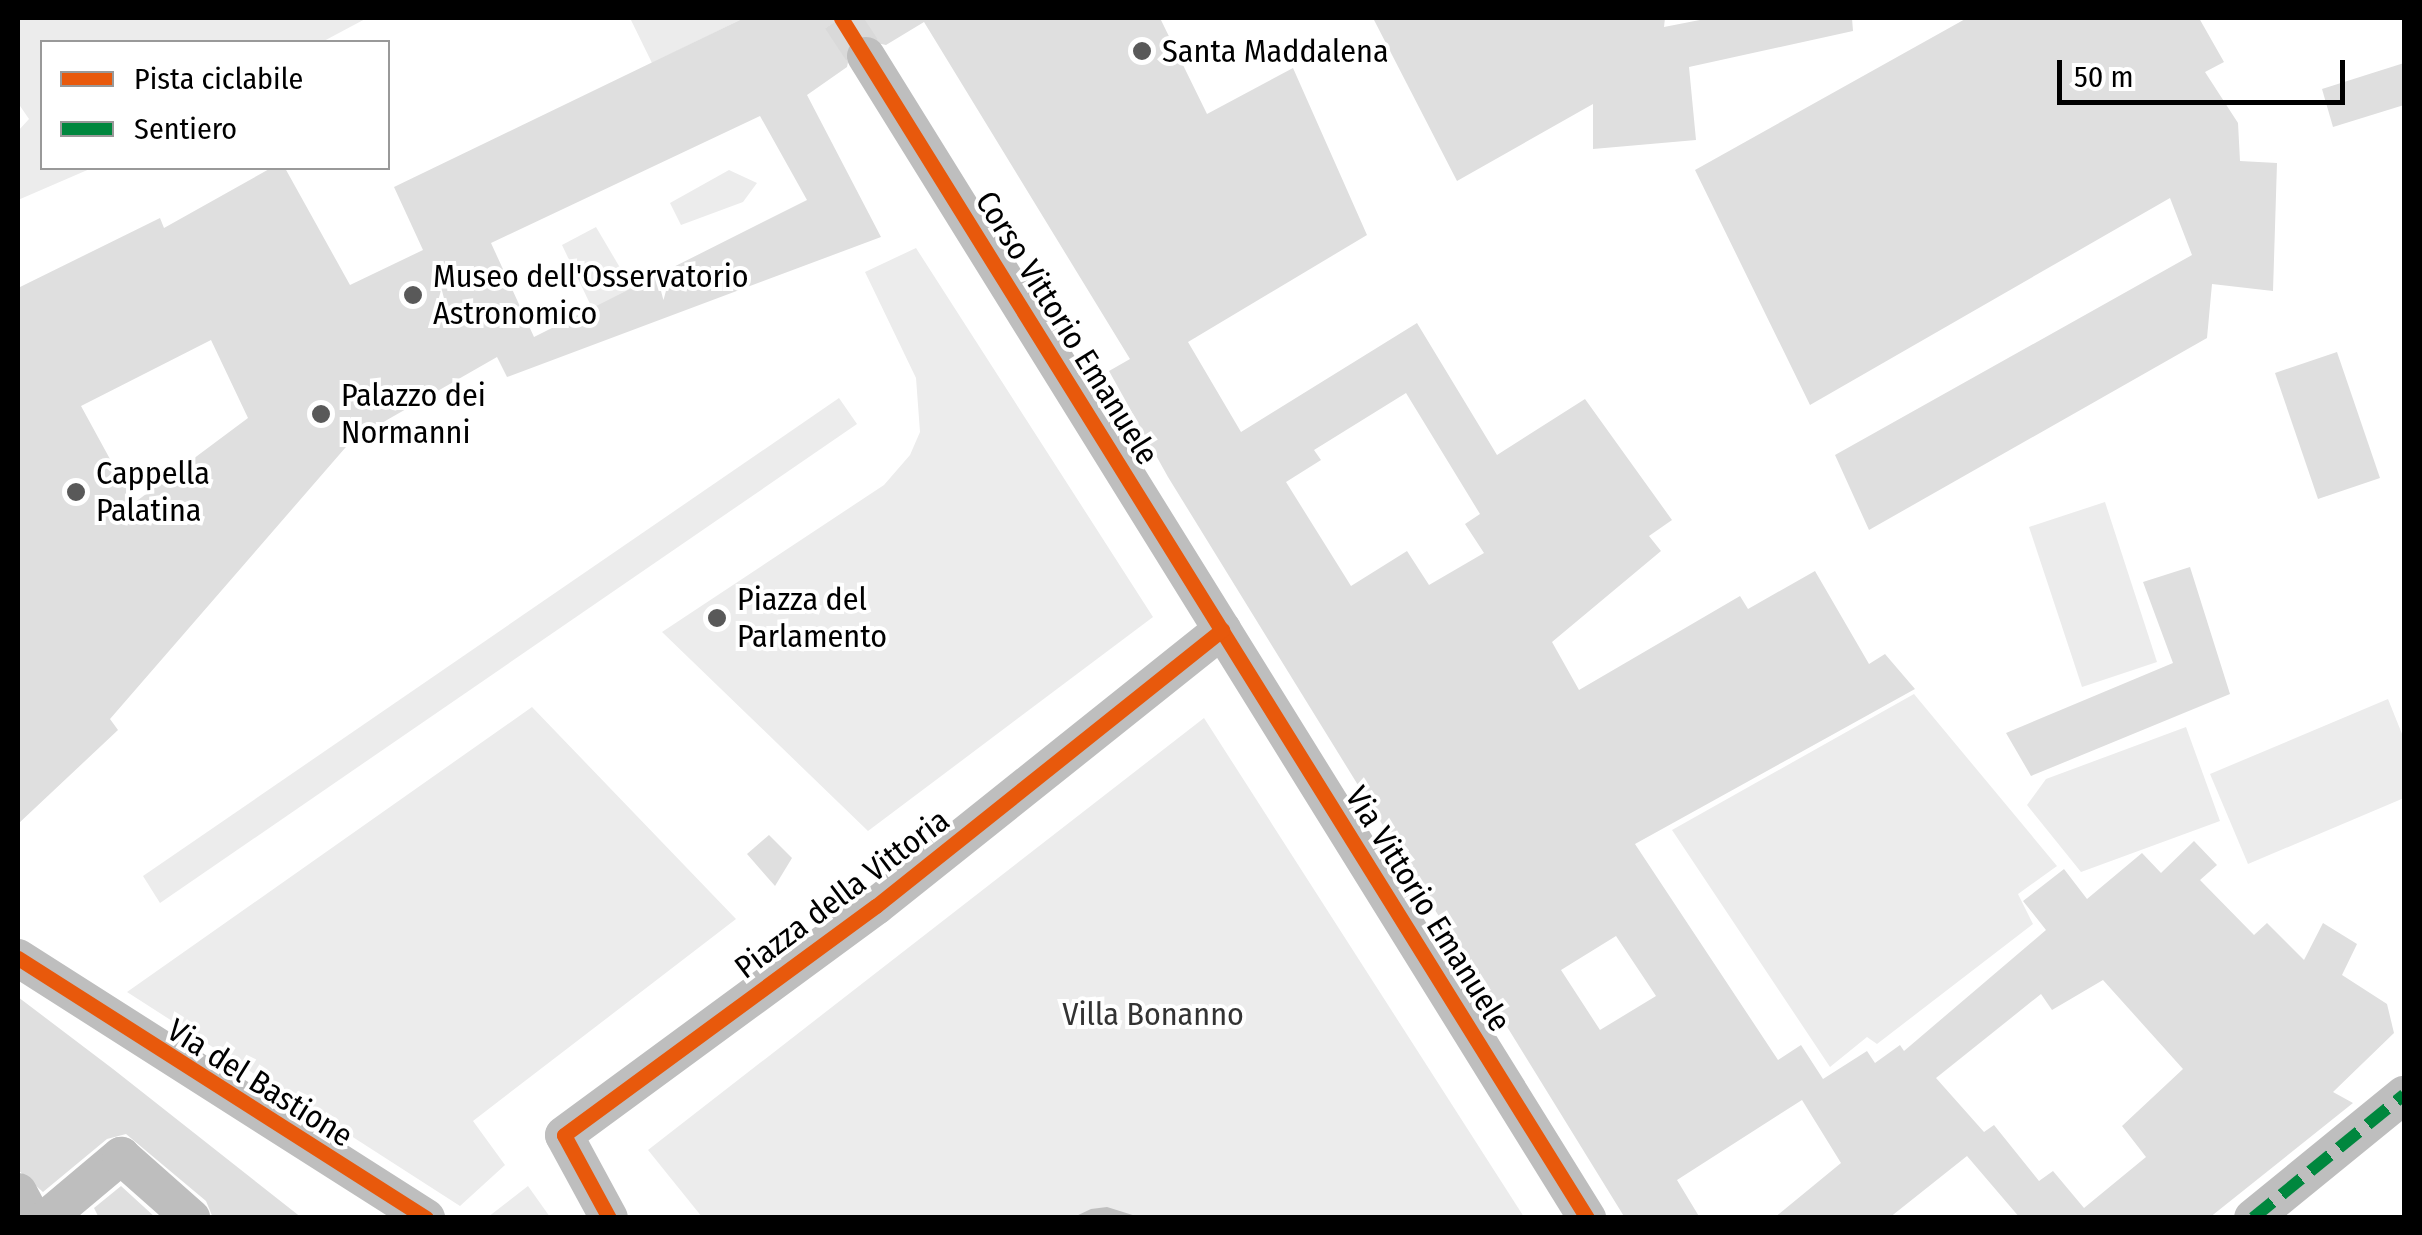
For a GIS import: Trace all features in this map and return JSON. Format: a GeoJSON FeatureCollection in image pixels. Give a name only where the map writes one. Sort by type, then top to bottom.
{"type":"FeatureCollection","features":[{"type":"Feature","properties":{"kind":"street","name":"Corso Vittorio Emanuele"},"geometry":{"type":"LineString","coordinates":[[866,56],[1222,630]]}},
{"type":"Feature","properties":{"kind":"street","name":"Piazza della Vittoria"},"geometry":{"type":"LineString","coordinates":[[609,1218],[564,1135],[876,906],[1222,630]]}},
{"type":"Feature","properties":{"kind":"street","name":"Via Vittorio Emanuele"},"geometry":{"type":"LineString","coordinates":[[1222,630],[1587,1218]]}},
{"type":"Feature","properties":{"kind":"street","name":"Via del Bastione"},"geometry":{"type":"LineString","coordinates":[[19,964],[426,1218]]}},
{"type":"Feature","properties":{"kind":"street"},"geometry":{"type":"LineString","coordinates":[[2253,1218],[2295,1205],[2404,1095]]}},
{"type":"Feature","properties":{"kind":"street"},"geometry":{"type":"LineString","coordinates":[[69,1211],[121,1156],[191,1218]]}},
{"type":"Feature","properties":{"kind":"street"},"geometry":{"type":"LineString","coordinates":[[18,1192],[32,1218]]}},
{"type":"Feature","properties":{"kind":"green space"},"geometry":{"type":"Polygon","coordinates":[[[18,18],[367,18],[326,40],[40,40],[40,170],[87,170],[18,200],[18,131],[29,119],[18,103],[18,18]]]}},
{"type":"Feature","properties":{"kind":"green space"},"geometry":{"type":"Polygon","coordinates":[[[630,18],[744,18],[652,63],[630,18]]]}},
{"type":"Feature","properties":{"kind":"green space"},"geometry":{"type":"Polygon","coordinates":[[[729,170],[757,183],[743,202],[681,225],[670,203],[729,170]]]}},
{"type":"Feature","properties":{"kind":"green space"},"geometry":{"type":"Polygon","coordinates":[[[596,227],[632,288],[592,308],[562,245],[596,227]]]}},
{"type":"Feature","properties":{"kind":"green space"},"geometry":{"type":"Polygon","coordinates":[[[916,248],[1153,617],[868,831],[662,632],[884,485],[910,455],[920,432],[916,378],[865,272],[916,248]]]}},
{"type":"Feature","properties":{"kind":"green space"},"geometry":{"type":"Polygon","coordinates":[[[839,398],[857,424],[160,903],[143,876],[839,398]]]}},
{"type":"Feature","properties":{"kind":"green space"},"geometry":{"type":"Polygon","coordinates":[[[2105,502],[2157,662],[2082,687],[2029,527],[2105,502]]]}},
{"type":"Feature","properties":{"kind":"green space"},"geometry":{"type":"Polygon","coordinates":[[[1914,694],[2057,866],[2018,894],[2033,924],[1877,1044],[1867,1037],[1830,1067],[1672,830],[1914,694]]]}},
{"type":"Feature","properties":{"kind":"green space"},"geometry":{"type":"Polygon","coordinates":[[[2388,699],[2404,739],[2404,798],[2248,864],[2210,774],[2388,699]]]}},
{"type":"Feature","properties":{"kind":"green space"},"geometry":{"type":"Polygon","coordinates":[[[532,707],[736,919],[473,1121],[505,1165],[460,1206],[127,992],[532,707]]]}},
{"type":"Feature","properties":{"kind":"green space","name":"Villa Bonanno"},"geometry":{"type":"Polygon","coordinates":[[[1204,718],[1524,1217],[702,1217],[648,1150],[1204,718]]]}},
{"type":"Feature","properties":{"kind":"green space"},"geometry":{"type":"Polygon","coordinates":[[[2186,727],[2220,821],[2081,872],[2027,805],[2046,779],[2186,727]]]}},
{"type":"Feature","properties":{"kind":"green space"},"geometry":{"type":"Polygon","coordinates":[[[528,1186],[550,1217],[488,1217],[528,1186]]]}},
{"type":"Feature","properties":{"kind":"shaded area"},"geometry":{"type":"Polygon","coordinates":[[[1107,1207],[1139,1217],[1074,1217],[1091,1209],[1107,1207]]]}},
{"type":"Feature","properties":{"kind":"building"},"geometry":{"type":"Polygon","coordinates":[[[744,18],[1160,18],[1207,114],[1293,68],[1367,235],[1188,342],[1241,432],[1417,323],[1497,455],[1585,399],[1672,520],[1649,536],[1661,551],[1552,642],[1579,690],[1740,596],[1748,609],[1815,571],[1869,664],[1885,654],[1915,689],[1635,844],[1778,1060],[1801,1045],[1823,1079],[1867,1051],[1875,1063],[1900,1045],[1904,1051],[2046,930],[2023,901],[2064,869],[2087,899],[2142,853],[2161,873],[2194,841],[2217,865],[2200,880],[2254,935],[2267,923],[2304,960],[2323,923],[2357,944],[2342,975],[2387,1004],[2394,1033],[2333,1092],[2353,1103],[2209,1218],[2020,1218],[1967,1156],[1889,1218],[1774,1218],[1841,1163],[1802,1100],[1677,1180],[1700,1218],[1625,1218],[1168,477],[1109,371],[1130,359],[924,22],[886,45],[853,38],[847,67],[807,95],[881,237],[507,377],[497,357],[352,440],[110,719],[118,730],[18,824],[18,288],[160,218],[164,228],[267,170],[286,170],[350,285],[423,250],[394,187],[744,18]],[[760,116],[491,243],[534,337],[807,200],[760,116]],[[211,340],[81,406],[134,503],[248,418],[211,340]],[[1406,393],[1314,450],[1321,460],[1286,482],[1351,586],[1407,551],[1429,585],[1484,553],[1465,524],[1480,514],[1406,393]],[[1616,936],[1561,970],[1600,1030],[1656,996],[1616,936]],[[2103,980],[2052,1010],[2041,994],[1936,1078],[1984,1132],[1994,1125],[2039,1181],[2053,1171],[2084,1208],[2146,1157],[2122,1126],[2183,1069],[2103,980]]]}},
{"type":"Feature","properties":{"kind":"building"},"geometry":{"type":"Polygon","coordinates":[[[1373,18],[1665,18],[1664,27],[1710,18],[1852,18],[1853,31],[1689,67],[1696,140],[1593,149],[1593,104],[1457,181],[1373,18]]]}},
{"type":"Feature","properties":{"kind":"building"},"geometry":{"type":"Polygon","coordinates":[[[1967,18],[2199,18],[2224,62],[2205,72],[2238,123],[2240,161],[2277,163],[2273,291],[2212,284],[2207,338],[1869,530],[1835,455],[2192,255],[2170,198],[1810,405],[1695,170],[1967,18]]]}},
{"type":"Feature","properties":{"kind":"building"},"geometry":{"type":"Polygon","coordinates":[[[2404,63],[2404,105],[2333,127],[2322,89],[2404,63]]]}},
{"type":"Feature","properties":{"kind":"building"},"geometry":{"type":"Polygon","coordinates":[[[2337,352],[2380,478],[2318,499],[2275,373],[2337,352]]]}},
{"type":"Feature","properties":{"kind":"building"},"geometry":{"type":"Polygon","coordinates":[[[2190,567],[2230,694],[2031,776],[2006,733],[2173,663],[2143,582],[2190,567]]]}},
{"type":"Feature","properties":{"kind":"building"},"geometry":{"type":"Polygon","coordinates":[[[769,835],[792,858],[775,886],[747,854],[769,835]]]}},
{"type":"Feature","properties":{"kind":"building"},"geometry":{"type":"Polygon","coordinates":[[[18,997],[302,1218],[213,1218],[206,1201],[126,1134],[107,1139],[43,1192],[18,1170],[18,997]]]}},
{"type":"Feature","properties":{"kind":"building"},"geometry":{"type":"Polygon","coordinates":[[[121,1186],[156,1218],[99,1218],[94,1208],[121,1186]]]}},
{"type":"Feature","properties":{"kind":"tunnel"},"geometry":{"type":"LineString","coordinates":[[841,18],[866,56]]}},
{"type":"Feature","properties":{"kind":"marked path"},"geometry":{"type":"LineString","coordinates":[[2253,1218],[2404,1095]]}},
{"type":"Feature","properties":{"kind":"cycle path"},"geometry":{"type":"LineString","coordinates":[[841,18],[1587,1218]]}},
{"type":"Feature","properties":{"kind":"cycle path"},"geometry":{"type":"LineString","coordinates":[[609,1218],[564,1135],[876,906],[1222,630]]}},
{"type":"Feature","properties":{"kind":"cycle path"},"geometry":{"type":"LineString","coordinates":[[18,958],[426,1218]]}},
{"type":"Feature","properties":{"kind":"place","name":"Santa Maddalena"},"geometry":{"type":"Point","coordinates":[1142,51]}},
{"type":"Feature","properties":{"kind":"place","name":"Museo dell'Osservatorio Astronomico"},"geometry":{"type":"Point","coordinates":[413,295]}},
{"type":"Feature","properties":{"kind":"place","name":"Palazzo dei Normanni"},"geometry":{"type":"Point","coordinates":[321,414]}},
{"type":"Feature","properties":{"kind":"place","name":"Cappella Palatina"},"geometry":{"type":"Point","coordinates":[76,492]}},
{"type":"Feature","properties":{"kind":"place","name":"Piazza del Parlamento"},"geometry":{"type":"Point","coordinates":[717,618]}}]}
